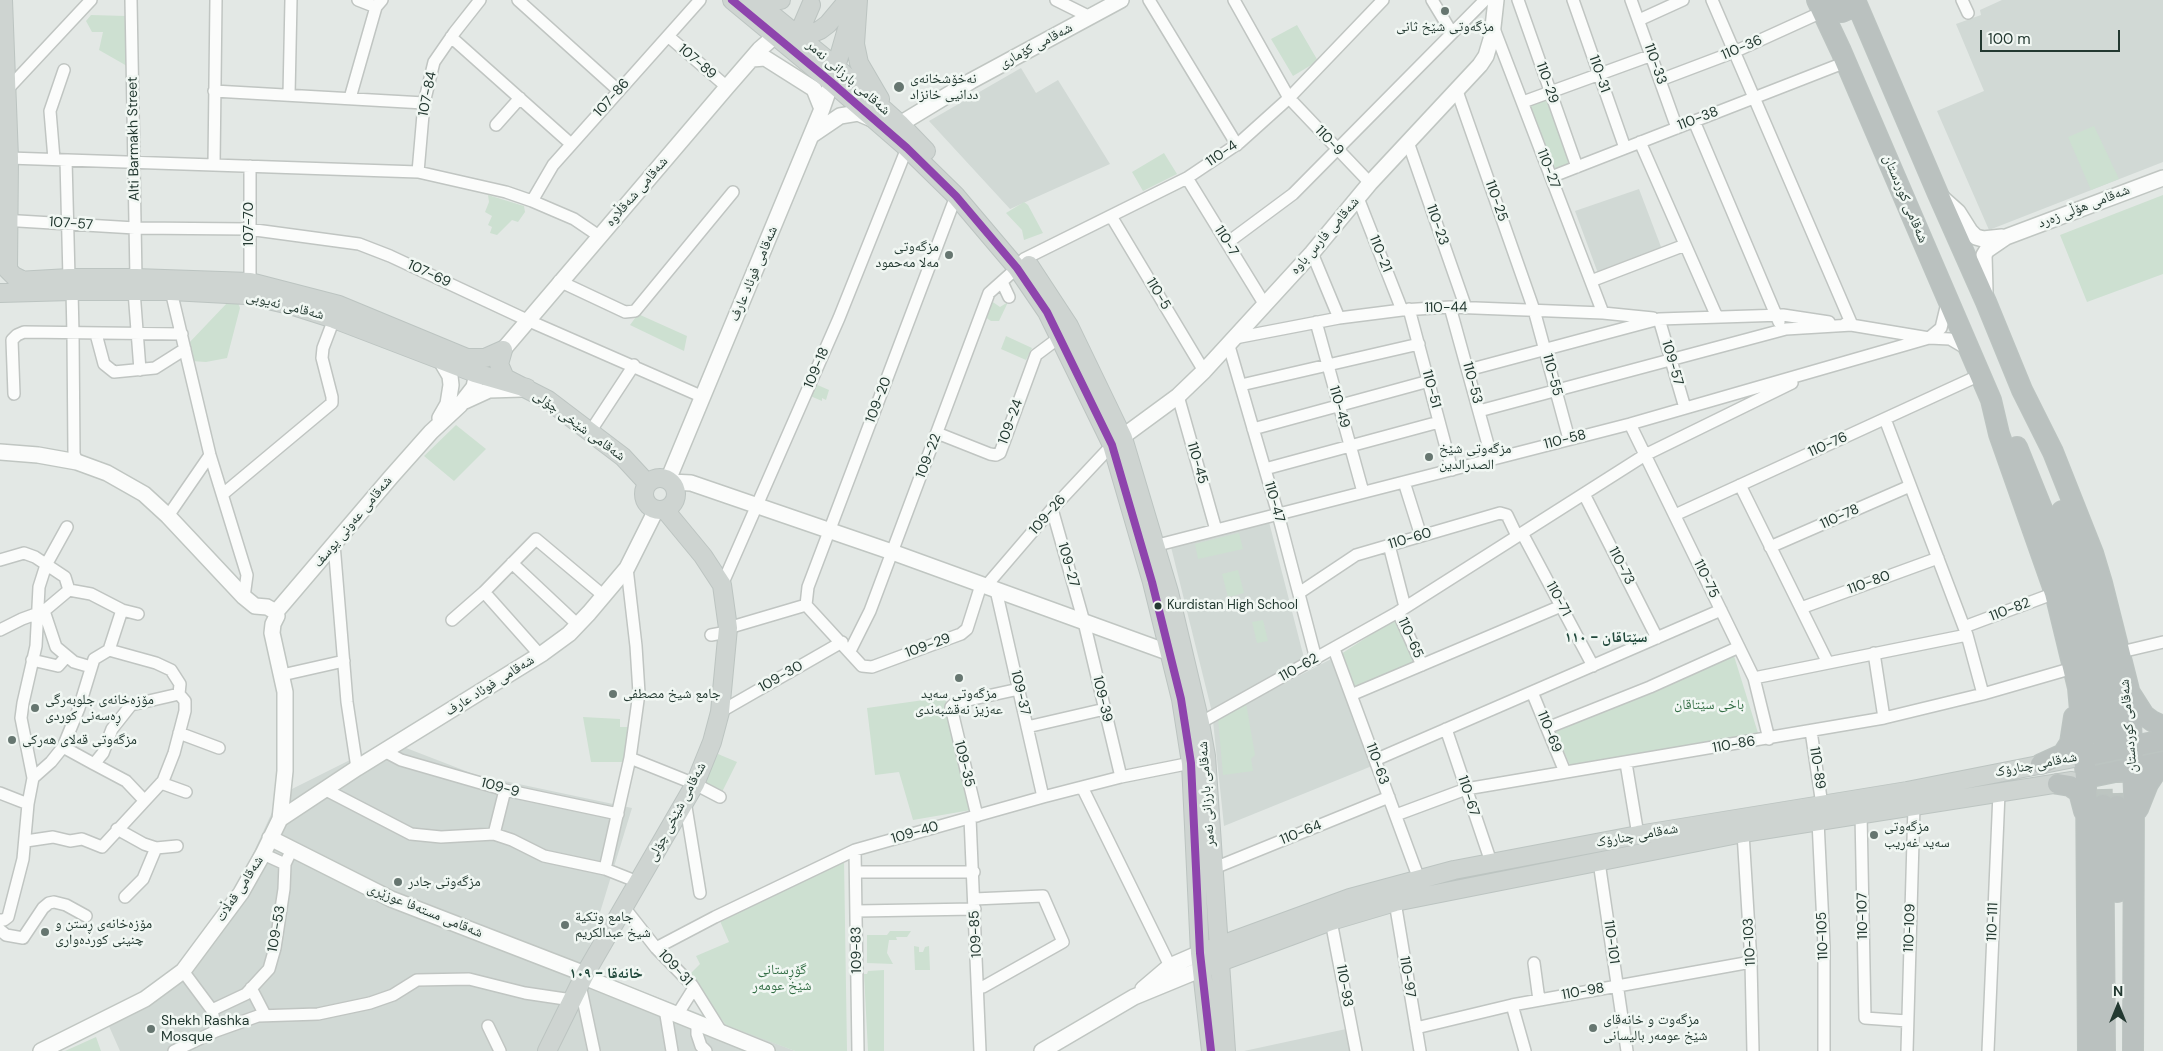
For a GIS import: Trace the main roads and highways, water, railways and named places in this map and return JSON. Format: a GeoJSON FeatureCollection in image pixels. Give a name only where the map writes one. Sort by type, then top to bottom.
{"type":"FeatureCollection","features":[{"type":"Feature","properties":{"kind":"highway"},"geometry":{"type":"LineString","coordinates":[[1824,4],[1842,12],[1851,8],[1855,1]]}},
{"type":"Feature","properties":{"kind":"highway","name":"شەقامی کوردستان"},"geometry":{"type":"LineString","coordinates":[[1855,1],[1986,302],[2022,390],[2053,452],[2093,553],[2120,652],[2129,694],[2133,768],[2133,1051]]}},
{"type":"Feature","properties":{"kind":"highway","name":"شەقامی کوردستان"},"geometry":{"type":"LineString","coordinates":[[1824,4],[1844,57],[1980,376],[1991,400],[2013,436],[2053,536],[2087,638],[2098,718]]}},
{"type":"Feature","properties":{"kind":"highway"},"geometry":{"type":"LineString","coordinates":[[1844,57],[1841,45],[1844,38],[1852,34],[1860,35],[1866,40],[1878,61],[1883,65]]}},
{"type":"Feature","properties":{"kind":"highway","name":"شەقامی کوردستان"},"geometry":{"type":"LineString","coordinates":[[2022,390],[2036,442],[2079,557],[2102,634],[2098,718],[2084,756],[2086,778],[2098,809],[2118,1051]]}},
{"type":"Feature","properties":{"kind":"highway","name":"شەقامی کوردستان"},"geometry":{"type":"LineString","coordinates":[[1991,400],[1999,434],[2055,593],[2074,672],[2098,718]]}},
{"type":"Feature","properties":{"kind":"highway"},"geometry":{"type":"LineString","coordinates":[[2041,764],[2063,754],[2070,742],[2074,725],[2074,672]]}},
{"type":"Feature","properties":{"kind":"highway"},"geometry":{"type":"LineString","coordinates":[[2098,718],[2091,731],[2098,734],[2120,729],[2127,722],[2129,694]]}},
{"type":"Feature","properties":{"kind":"highway"},"geometry":{"type":"LineString","coordinates":[[2129,694],[2152,722],[2163,726]]}},
{"type":"Feature","properties":{"kind":"highway"},"geometry":{"type":"LineString","coordinates":[[2084,756],[2163,740]]}},
{"type":"Feature","properties":{"kind":"highway"},"geometry":{"type":"LineString","coordinates":[[2086,778],[2163,762]]}},
{"type":"Feature","properties":{"kind":"highway"},"geometry":{"type":"LineString","coordinates":[[2134,826],[2143,794],[2156,772],[2163,767]]}},
{"type":"Feature","properties":{"kind":"highway"},"geometry":{"type":"LineString","coordinates":[[2058,784],[2070,786],[2098,809]]}},
{"type":"Feature","properties":{"kind":"highway"},"geometry":{"type":"LineString","coordinates":[[2098,809],[2092,800],[2106,795],[2124,797],[2130,805],[2134,826]]}},
{"type":"Feature","properties":{"kind":"highway","name":"شەقامی کوردستان"},"geometry":{"type":"LineString","coordinates":[[2088,1051],[2098,809]]}},
{"type":"Feature","properties":{"kind":"highway","name":"شەقامی کوردستان"},"geometry":{"type":"LineString","coordinates":[[2098,809],[2105,1051]]}},
{"type":"Feature","properties":{"kind":"main road"},"geometry":{"type":"LineString","coordinates":[[3,0],[3,93],[9,158],[4,220],[8,270],[14,276],[24,281]]}},
{"type":"Feature","properties":{"kind":"main road"},"geometry":{"type":"LineString","coordinates":[[732,0],[788,34],[829,74]]}},
{"type":"Feature","properties":{"kind":"main road"},"geometry":{"type":"LineString","coordinates":[[754,0],[802,48],[808,59],[887,119]]}},
{"type":"Feature","properties":{"kind":"main road"},"geometry":{"type":"LineString","coordinates":[[769,0],[781,0]]}},
{"type":"Feature","properties":{"kind":"main road"},"geometry":{"type":"LineString","coordinates":[[788,34],[811,35],[828,24],[848,0]]}},
{"type":"Feature","properties":{"kind":"main road"},"geometry":{"type":"LineString","coordinates":[[829,74],[857,0]]}},
{"type":"Feature","properties":{"kind":"main road"},"geometry":{"type":"LineString","coordinates":[[857,0],[855,44],[859,63],[887,119],[907,148],[1020,263],[1117,442],[1181,699],[1191,763],[1201,961],[1211,1051]]}},
{"type":"Feature","properties":{"kind":"main road","name":"شەقامی کۆماری"},"geometry":{"type":"LineString","coordinates":[[887,119],[971,81],[1121,0]]}},
{"type":"Feature","properties":{"kind":"main road","name":"شەقامی فارس باوە"},"geometry":{"type":"LineString","coordinates":[[1117,442],[1178,396],[1204,372],[1312,253],[1370,183],[1457,91],[1486,56],[1491,41],[1496,0]]}},
{"type":"Feature","properties":{"kind":"main road"},"geometry":{"type":"LineString","coordinates":[[788,34],[813,3]]}},
{"type":"Feature","properties":{"kind":"main road","name":"شەقامی شەقڵاوە"},"geometry":{"type":"LineString","coordinates":[[503,350],[522,334],[527,320],[726,87],[752,59],[788,34]]}},
{"type":"Feature","properties":{"kind":"main road"},"geometry":{"type":"LineString","coordinates":[[752,59],[765,58],[814,89],[822,109]]}},
{"type":"Feature","properties":{"kind":"main road","name":"شەقامی فوئاد عارف"},"geometry":{"type":"LineString","coordinates":[[669,481],[822,109],[829,74]]}},
{"type":"Feature","properties":{"kind":"main road"},"geometry":{"type":"LineString","coordinates":[[811,136],[840,116],[858,114],[887,119]]}},
{"type":"Feature","properties":{"kind":"main road","name":"شەقامی بارزانی نەمر"},"geometry":{"type":"LineString","coordinates":[[887,119],[1020,263],[1069,326],[1117,442],[1154,546],[1171,601],[1206,756],[1212,869],[1226,1051]]}},
{"type":"Feature","properties":{"kind":"main road","name":"شەقامی هۆڵی زەرد"},"geometry":{"type":"LineString","coordinates":[[1938,194],[1952,205],[1976,237],[1983,240],[2006,237],[2163,178]]}},
{"type":"Feature","properties":{"kind":"main road","name":"شەقامی هۆڵی زەرد"},"geometry":{"type":"LineString","coordinates":[[1986,302],[1984,255],[1987,250],[2006,237]]}},
{"type":"Feature","properties":{"kind":"main road","name":"شەقامی ئەیوبی"},"geometry":{"type":"LineString","coordinates":[[0,283],[24,281],[70,284],[250,282],[339,305],[464,357],[473,359],[485,358],[503,350]]}},
{"type":"Feature","properties":{"kind":"main road","name":"شەقامی ئەیوبی"},"geometry":{"type":"LineString","coordinates":[[0,293],[70,284]]}},
{"type":"Feature","properties":{"kind":"main road","name":"شەقامی ئەیوبی"},"geometry":{"type":"LineString","coordinates":[[135,284],[171,291],[246,295],[290,305],[334,318],[475,373],[527,388]]}},
{"type":"Feature","properties":{"kind":"main road","name":"شەقامی شێخی چۆلی"},"geometry":{"type":"LineString","coordinates":[[503,350],[499,361],[501,373],[505,378],[560,403],[590,432],[630,464],[647,483]]}},
{"type":"Feature","properties":{"kind":"main road"},"geometry":{"type":"LineString","coordinates":[[464,357],[473,364],[475,373]]}},
{"type":"Feature","properties":{"kind":"main road","name":"شەقامی عەونی یوسف"},"geometry":{"type":"LineString","coordinates":[[431,432],[448,404],[451,395],[450,376],[440,359]]}},
{"type":"Feature","properties":{"kind":"main road","name":"شەقامی عەونی یوسف"},"geometry":{"type":"LineString","coordinates":[[264,616],[334,544],[431,432],[460,405],[474,387],[475,373]]}},
{"type":"Feature","properties":{"kind":"main road","name":"شەقامی عەونی یوسف"},"geometry":{"type":"LineString","coordinates":[[460,405],[489,390],[527,388]]}},
{"type":"Feature","properties":{"kind":"main road","name":"شەقامی قەڵات"},"geometry":{"type":"LineString","coordinates":[[0,452],[38,454],[77,462],[107,473],[144,494],[168,516],[264,616],[282,675],[284,692],[285,772],[280,819],[241,893],[182,971],[145,999],[41,1051]]}},
{"type":"Feature","properties":{"kind":"main road"},"geometry":{"type":"LineString","coordinates":[[669,481],[676,490],[676,500],[661,510],[646,501],[647,483],[660,478],[669,481],[691,483],[756,507],[892,552],[1170,653]]}},
{"type":"Feature","properties":{"kind":"main road","name":"شەقامی فوئاد عارف"},"geometry":{"type":"LineString","coordinates":[[280,819],[357,768],[540,655],[570,634],[627,568],[661,510]]}},
{"type":"Feature","properties":{"kind":"main road","name":"شەقامی شێخی چۆلی"},"geometry":{"type":"LineString","coordinates":[[547,1051],[580,984],[623,906],[695,784],[712,742],[720,712],[722,585],[703,556],[661,510]]}},
{"type":"Feature","properties":{"kind":"main road","name":"شەقامی چنارۆک"},"geometry":{"type":"LineString","coordinates":[[1218,954],[1395,902],[1743,833],[1907,791],[2084,756]]}},
{"type":"Feature","properties":{"kind":"main road","name":"شەقامی چنارۆک"},"geometry":{"type":"LineString","coordinates":[[1201,961],[1350,898],[1490,862],[1638,835],[1820,813],[1861,814],[2058,784],[2086,778]]}},
{"type":"Feature","properties":{"kind":"main road","name":"شەقامی مستەفا عوزێری"},"geometry":{"type":"LineString","coordinates":[[270,838],[391,899],[580,984],[671,1012],[767,1051]]}},
{"type":"Feature","properties":{"kind":"main road"},"geometry":{"type":"LineString","coordinates":[[1134,997],[1170,966],[1201,961]]}},
{"type":"Feature","properties":{"kind":"main road"},"geometry":{"type":"LineString","coordinates":[[1042,1051],[1134,997],[1201,961]]}},
{"type":"Feature","properties":{"kind":"tunnel"},"geometry":{"type":"LineString","coordinates":[[2115,733],[2117,806]]}},
{"type":"Feature","properties":{"kind":"tunnel"},"geometry":{"type":"LineString","coordinates":[[2102,759],[2103,805]]}},
{"type":"Feature","properties":{"kind":"place","name":"مزگەوتی شێخ ثانی"},"geometry":{"type":"Point","coordinates":[1445,11]}},
{"type":"Feature","properties":{"kind":"place","name":"نەخۆشخانەی ددانیی خانزاد"},"geometry":{"type":"Point","coordinates":[899,87]}},
{"type":"Feature","properties":{"kind":"place","name":"مزگەوتی مەلا مەحمود"},"geometry":{"type":"Point","coordinates":[949,255]}},
{"type":"Feature","properties":{"kind":"place","name":"مزگەوتی شێخ الصدرالدين"},"geometry":{"type":"Point","coordinates":[1429,457]}},
{"type":"Feature","properties":{"kind":"place","name":"Kurdistan High School"},"geometry":{"type":"Point","coordinates":[1158,606]}},
{"type":"Feature","properties":{"kind":"place","name":"مزگەوتی سەید عەزیز نەقشبەندی"},"geometry":{"type":"Point","coordinates":[959,678]}},
{"type":"Feature","properties":{"kind":"place","name":"جامع شيخ مصطفى"},"geometry":{"type":"Point","coordinates":[613,694]}},
{"type":"Feature","properties":{"kind":"place","name":"مۆزەخانەی جلوبەرگی ڕەسەنی کوردی"},"geometry":{"type":"Point","coordinates":[35,708]}},
{"type":"Feature","properties":{"kind":"place","name":"مزگەوتی قەلای هەرکی"},"geometry":{"type":"Point","coordinates":[12,740]}},
{"type":"Feature","properties":{"kind":"place","name":"مزگەوتی سەید غەریب"},"geometry":{"type":"Point","coordinates":[1874,835]}},
{"type":"Feature","properties":{"kind":"place","name":"مزگەوتی جادر"},"geometry":{"type":"Point","coordinates":[398,882]}},
{"type":"Feature","properties":{"kind":"place","name":"جامع وتكية شيخ عبدالكريم"},"geometry":{"type":"Point","coordinates":[565,925]}},
{"type":"Feature","properties":{"kind":"place","name":"مۆزەخانەی ڕستن و چنینی کوردەواری"},"geometry":{"type":"Point","coordinates":[45,932]}},
{"type":"Feature","properties":{"kind":"place","name":"مزگەوت و خانەقای شێخ عومەر بالیسانی"},"geometry":{"type":"Point","coordinates":[1593,1028]}},
{"type":"Feature","properties":{"kind":"place","name":"Shekh Rashka Mosque"},"geometry":{"type":"Point","coordinates":[151,1029]}},
{"type":"Feature","properties":{"kind":"district","name":"سێتاقان - ١١٠"},"geometry":{"type":"Point","coordinates":[1606,638]}},
{"type":"Feature","properties":{"kind":"district","name":"خانەقا - ١٠٩"},"geometry":{"type":"Point","coordinates":[606,974]}},
{"type":"Feature","properties":{"kind":"park label","name":"باخی سێتاقان"},"geometry":{"type":"Point","coordinates":[1709,705]}},
{"type":"Feature","properties":{"kind":"park label","name":"گۆڕستانی شێخ عومەر"},"geometry":{"type":"Point","coordinates":[782,978]}}]}
